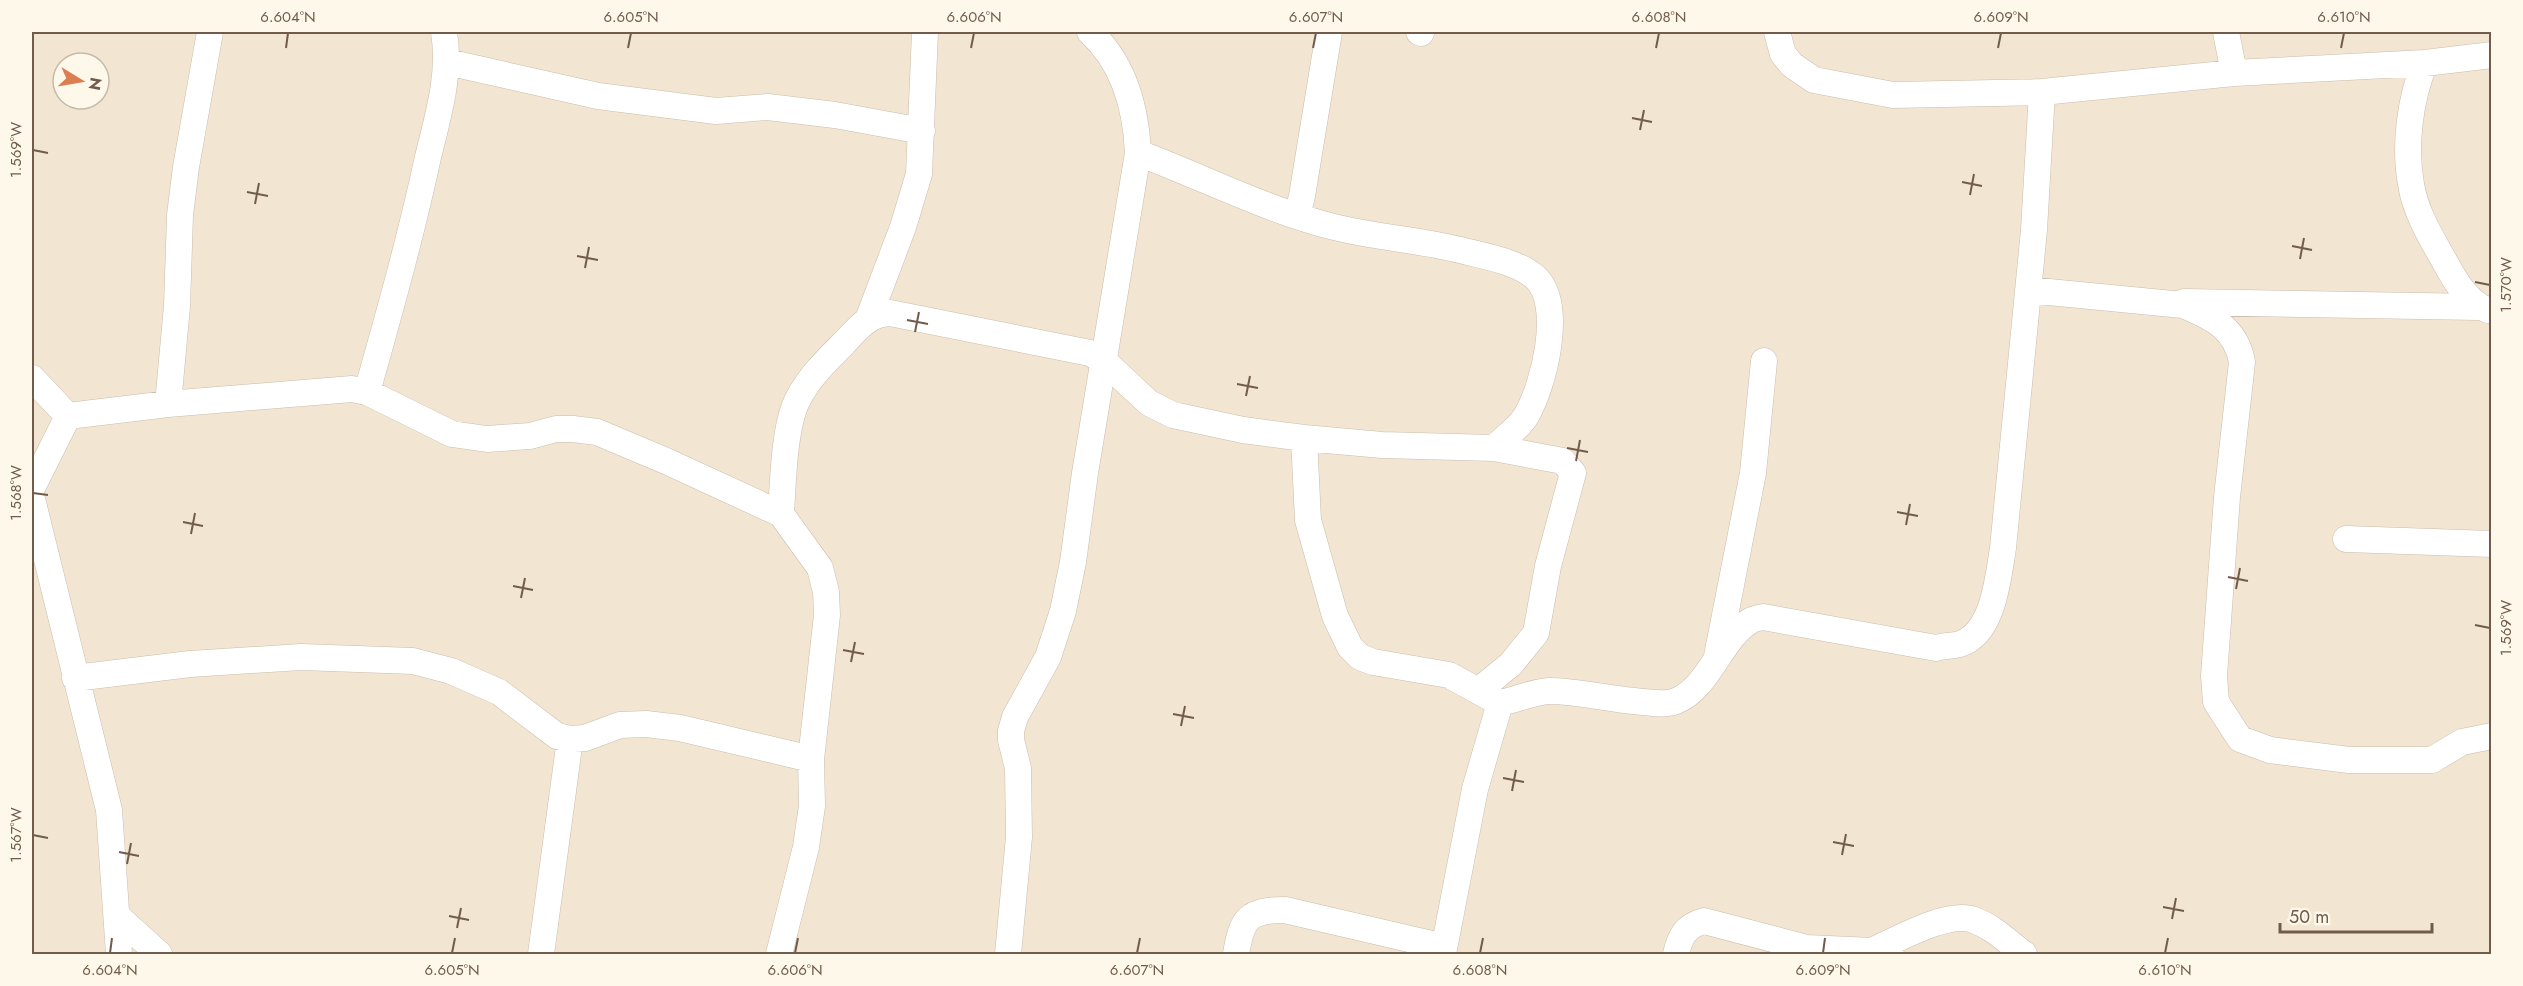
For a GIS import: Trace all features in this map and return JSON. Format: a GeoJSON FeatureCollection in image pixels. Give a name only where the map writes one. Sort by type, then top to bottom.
{"type":"FeatureCollection","features":[{"type":"Feature","properties":{"kind":"street"},"geometry":{"type":"LineString","coordinates":[[168,404],[177,306],[180,214],[210,32]]}},
{"type":"Feature","properties":{"kind":"street"},"geometry":{"type":"LineString","coordinates":[[367,392],[411,235],[447,62],[444,32]]}},
{"type":"Feature","properties":{"kind":"street"},"geometry":{"type":"LineString","coordinates":[[781,514],[789,430],[796,402],[808,382],[869,317],[903,227],[919,174],[925,32]]}},
{"type":"Feature","properties":{"kind":"street"},"geometry":{"type":"LineString","coordinates":[[1008,954],[1019,837],[1018,768],[1011,731],[1015,717],[1048,657],[1063,612],[1073,562],[1138,153],[1132,106],[1124,82],[1112,57],[1090,32]]}},
{"type":"Feature","properties":{"kind":"street"},"geometry":{"type":"LineString","coordinates":[[1297,216],[1329,32]]}},
{"type":"Feature","properties":{"kind":"street"},"geometry":{"type":"LineString","coordinates":[[1777,32],[1783,54],[1792,65],[1815,80],[1893,95],[2042,92],[2234,73],[2425,63],[2492,55]]}},
{"type":"Feature","properties":{"kind":"street"},"geometry":{"type":"LineString","coordinates":[[2226,32],[2234,73]]}},
{"type":"Feature","properties":{"kind":"street"},"geometry":{"type":"LineString","coordinates":[[447,62],[598,96],[716,111],[768,107],[835,115],[922,131]]}},
{"type":"Feature","properties":{"kind":"street"},"geometry":{"type":"LineString","coordinates":[[2425,63],[2417,81],[2412,113],[2409,149],[2411,185],[2426,227],[2448,267],[2485,309]]}},
{"type":"Feature","properties":{"kind":"street"},"geometry":{"type":"LineString","coordinates":[[1304,438],[1308,520],[1335,616],[1350,647],[1360,657],[1373,662],[1449,675],[1489,697],[1550,691],[1611,700],[1665,704],[1684,696],[1716,662],[1750,620],[1763,617],[1936,648],[1961,644],[1976,633],[1986,620],[1995,597],[2003,548],[2038,177],[2042,92]]}},
{"type":"Feature","properties":{"kind":"street"},"geometry":{"type":"LineString","coordinates":[[1138,153],[1297,216],[1335,227],[1453,248],[1510,265],[1536,278],[1544,291],[1551,328],[1539,392],[1525,418],[1494,448]]}},
{"type":"Feature","properties":{"kind":"street"},"geometry":{"type":"LineString","coordinates":[[2028,290],[2098,298],[2166,302],[2485,309]]}},
{"type":"Feature","properties":{"kind":"street"},"geometry":{"type":"LineString","coordinates":[[2166,302],[2183,305],[2200,313],[2232,333],[2240,348],[2242,362],[2228,497],[2214,676],[2216,702],[2240,739],[2279,752],[2374,761],[2432,760],[2462,742],[2492,736]]}},
{"type":"Feature","properties":{"kind":"street"},"geometry":{"type":"LineString","coordinates":[[869,317],[890,313],[1090,353],[1104,362],[1149,403],[1173,416],[1243,430],[1304,438],[1382,445],[1494,448],[1563,461],[1573,472],[1548,566],[1536,633],[1489,697],[1475,789],[1444,951],[1285,910],[1265,910],[1253,913],[1244,926],[1236,954]]}},
{"type":"Feature","properties":{"kind":"street"},"geometry":{"type":"LineString","coordinates":[[1716,662],[1753,473],[1764,361]]}},
{"type":"Feature","properties":{"kind":"street"},"geometry":{"type":"LineString","coordinates":[[32,378],[68,417]]}},
{"type":"Feature","properties":{"kind":"street"},"geometry":{"type":"LineString","coordinates":[[68,417],[168,404],[352,390],[367,392],[452,434],[487,439],[522,437],[556,429],[597,432],[781,514],[820,568],[826,592],[827,615],[811,759],[812,806],[806,847],[779,954]]}},
{"type":"Feature","properties":{"kind":"street"},"geometry":{"type":"LineString","coordinates":[[32,488],[68,417]]}},
{"type":"Feature","properties":{"kind":"street"},"geometry":{"type":"LineString","coordinates":[[32,499],[109,810],[118,954]]}},
{"type":"Feature","properties":{"kind":"street"},"geometry":{"type":"LineString","coordinates":[[2346,539],[2492,544]]}},
{"type":"Feature","properties":{"kind":"street"},"geometry":{"type":"LineString","coordinates":[[75,678],[190,664],[301,657],[413,661],[451,671],[500,692],[557,736],[570,739],[585,738],[620,725],[646,724],[680,728],[811,759]]}},
{"type":"Feature","properties":{"kind":"street"},"geometry":{"type":"LineString","coordinates":[[541,954],[570,739]]}},
{"type":"Feature","properties":{"kind":"street"},"geometry":{"type":"LineString","coordinates":[[117,916],[159,954]]}},
{"type":"Feature","properties":{"kind":"street"},"geometry":{"type":"LineString","coordinates":[[1676,954],[1680,936],[1692,924],[1704,921],[1807,948],[1882,953],[1932,924],[1960,918],[1972,919],[1986,926],[2024,954]]}},
{"type":"Feature","properties":{"kind":"shaded area"},"geometry":{"type":"Polygon","coordinates":[[[32,32],[2491,32],[2491,954],[32,954],[32,32]]]}}]}
